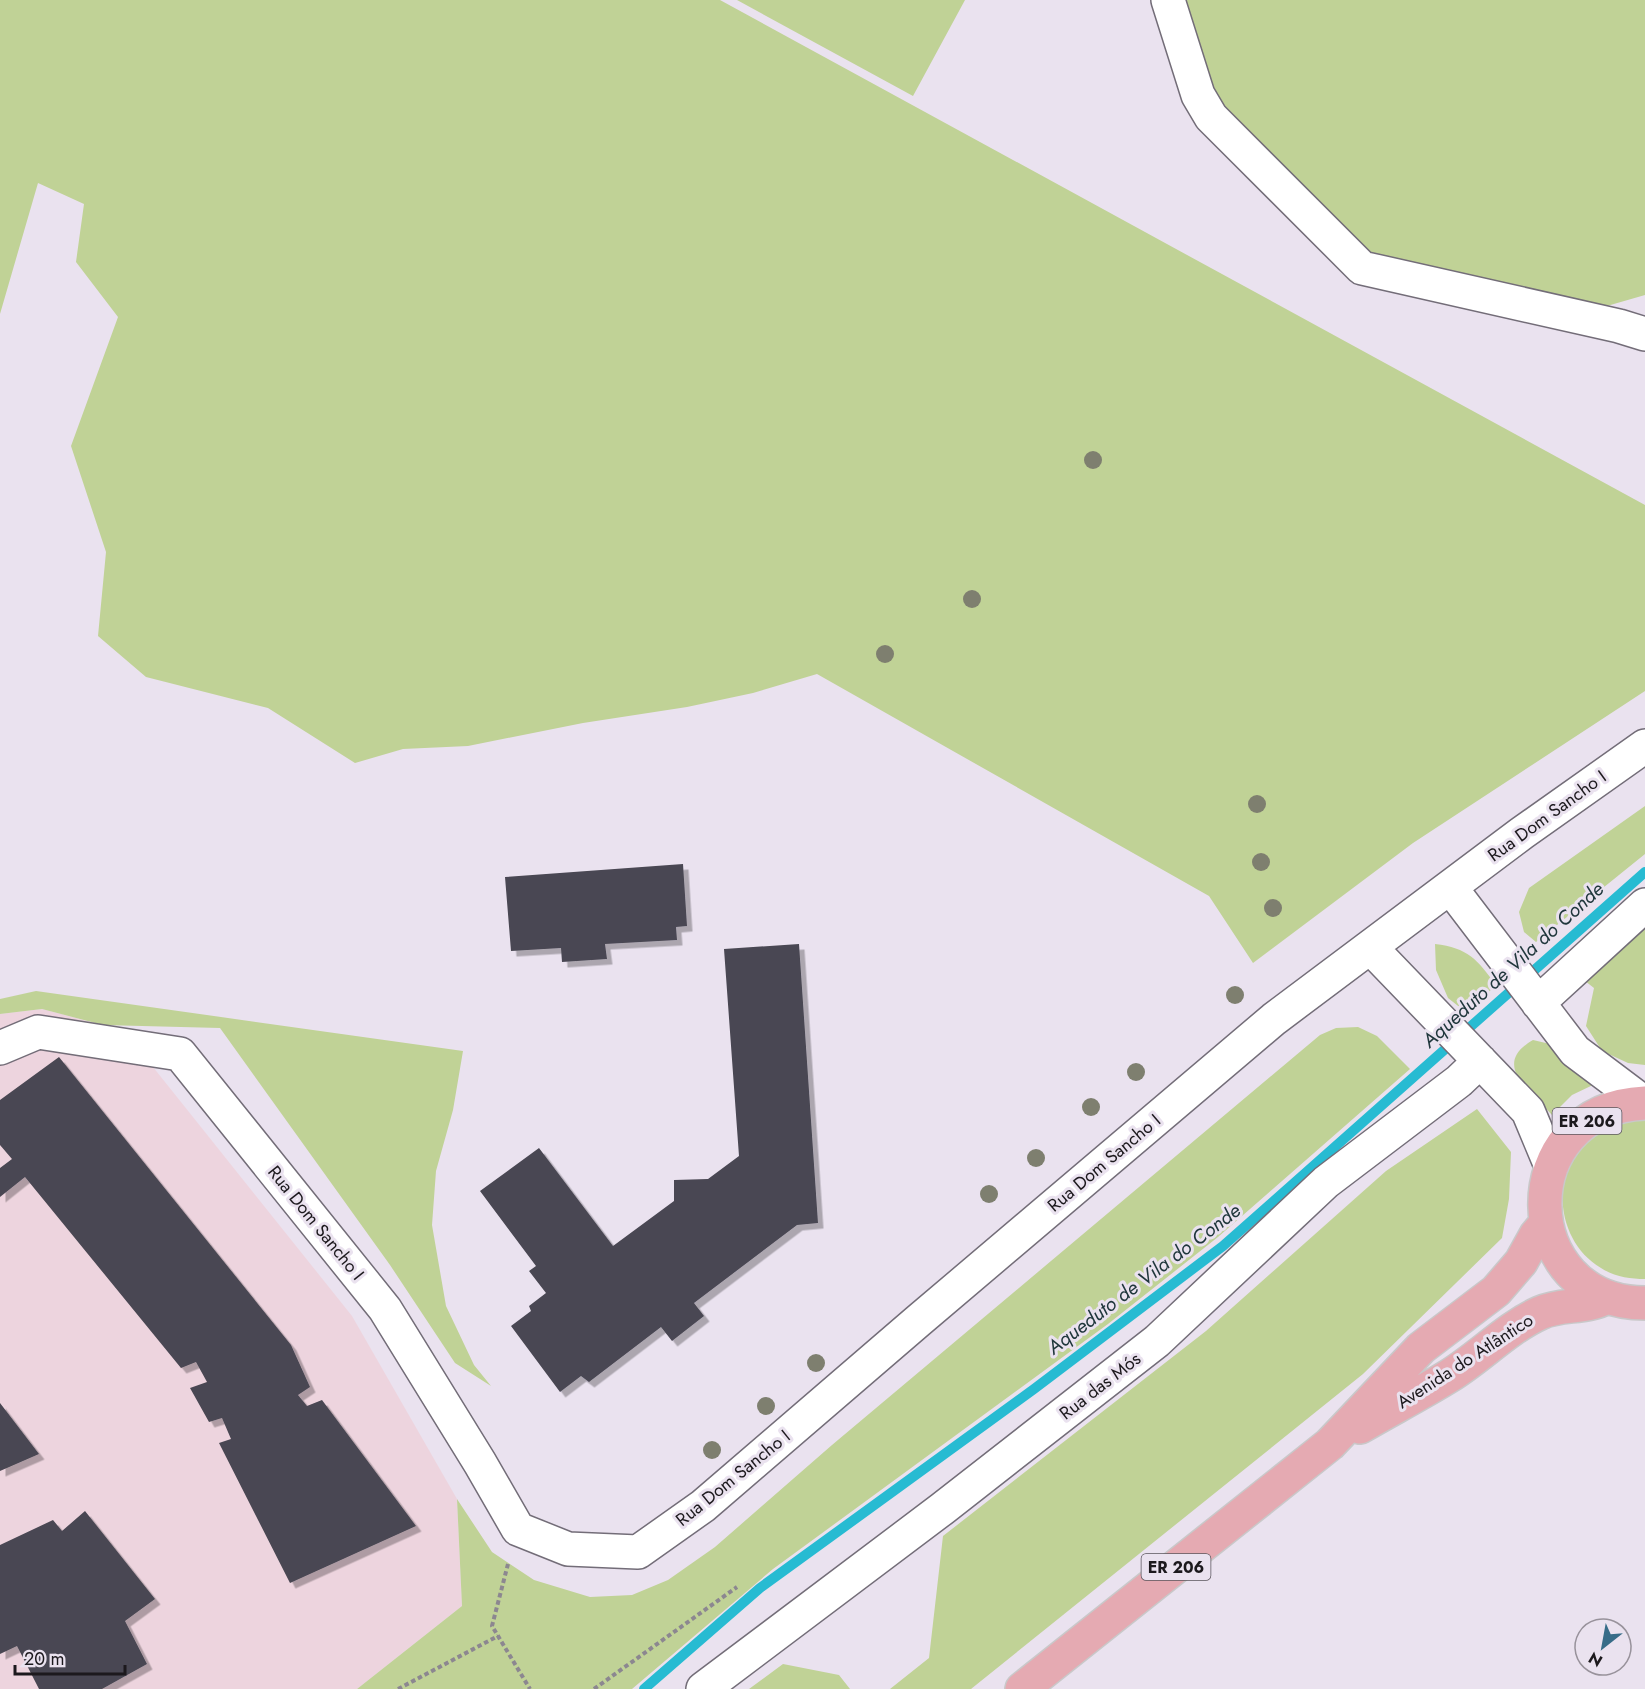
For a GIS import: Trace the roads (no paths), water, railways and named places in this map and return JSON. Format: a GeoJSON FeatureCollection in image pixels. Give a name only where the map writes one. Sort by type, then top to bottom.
{"type":"FeatureCollection","features":[{"type":"Feature","properties":{"kind":"main road","name":"ER 206"},"geometry":{"type":"LineString","coordinates":[[1551,1166],[1565,1141],[1587,1121],[1614,1108],[1644,1103]]}},
{"type":"Feature","properties":{"kind":"main road"},"geometry":{"type":"LineString","coordinates":[[1546,1223],[1543,1204],[1545,1185],[1551,1166]]}},
{"type":"Feature","properties":{"kind":"main road","name":"ER 206"},"geometry":{"type":"LineString","coordinates":[[1546,1223],[1554,1247],[1567,1268],[1586,1285],[1607,1297],[1645,1304]]}},
{"type":"Feature","properties":{"kind":"main road","name":"Avenida do Atlântico"},"geometry":{"type":"LineString","coordinates":[[1022,1689],[1330,1444],[1421,1348],[1496,1291],[1521,1262],[1536,1235],[1546,1223]]}},
{"type":"Feature","properties":{"kind":"main road","name":"Avenida do Atlântico"},"geometry":{"type":"LineString","coordinates":[[1330,1444],[1450,1376],[1527,1320],[1542,1312],[1596,1303],[1607,1297]]}},
{"type":"Feature","properties":{"kind":"street"},"geometry":{"type":"LineString","coordinates":[[1168,0],[1198,95],[1211,117],[1362,268],[1619,326],[1645,334]]}},
{"type":"Feature","properties":{"kind":"street","name":"Rua Dom Sancho I"},"geometry":{"type":"LineString","coordinates":[[0,1048],[38,1032],[180,1054],[385,1309],[480,1462],[518,1529],[568,1549],[638,1552],[703,1506],[1264,1026],[1522,833],[1645,746]]}},
{"type":"Feature","properties":{"kind":"street"},"geometry":{"type":"LineString","coordinates":[[1450,886],[1575,1051],[1644,1103]]}},
{"type":"Feature","properties":{"kind":"street"},"geometry":{"type":"LineString","coordinates":[[1538,1003],[1645,905]]}},
{"type":"Feature","properties":{"kind":"street"},"geometry":{"type":"LineString","coordinates":[[1370,947],[1528,1111],[1551,1166]]}},
{"type":"Feature","properties":{"kind":"street","name":"Rua das Mós"},"geometry":{"type":"LineString","coordinates":[[703,1689],[942,1509],[1157,1341],[1326,1182],[1459,1081],[1480,1061]]}},
{"type":"Feature","properties":{"kind":"waterway","name":"Aqueduto de Vila do Conde"},"geometry":{"type":"LineString","coordinates":[[644,1689],[760,1588],[1034,1389],[1223,1246],[1645,872]]}}]}
